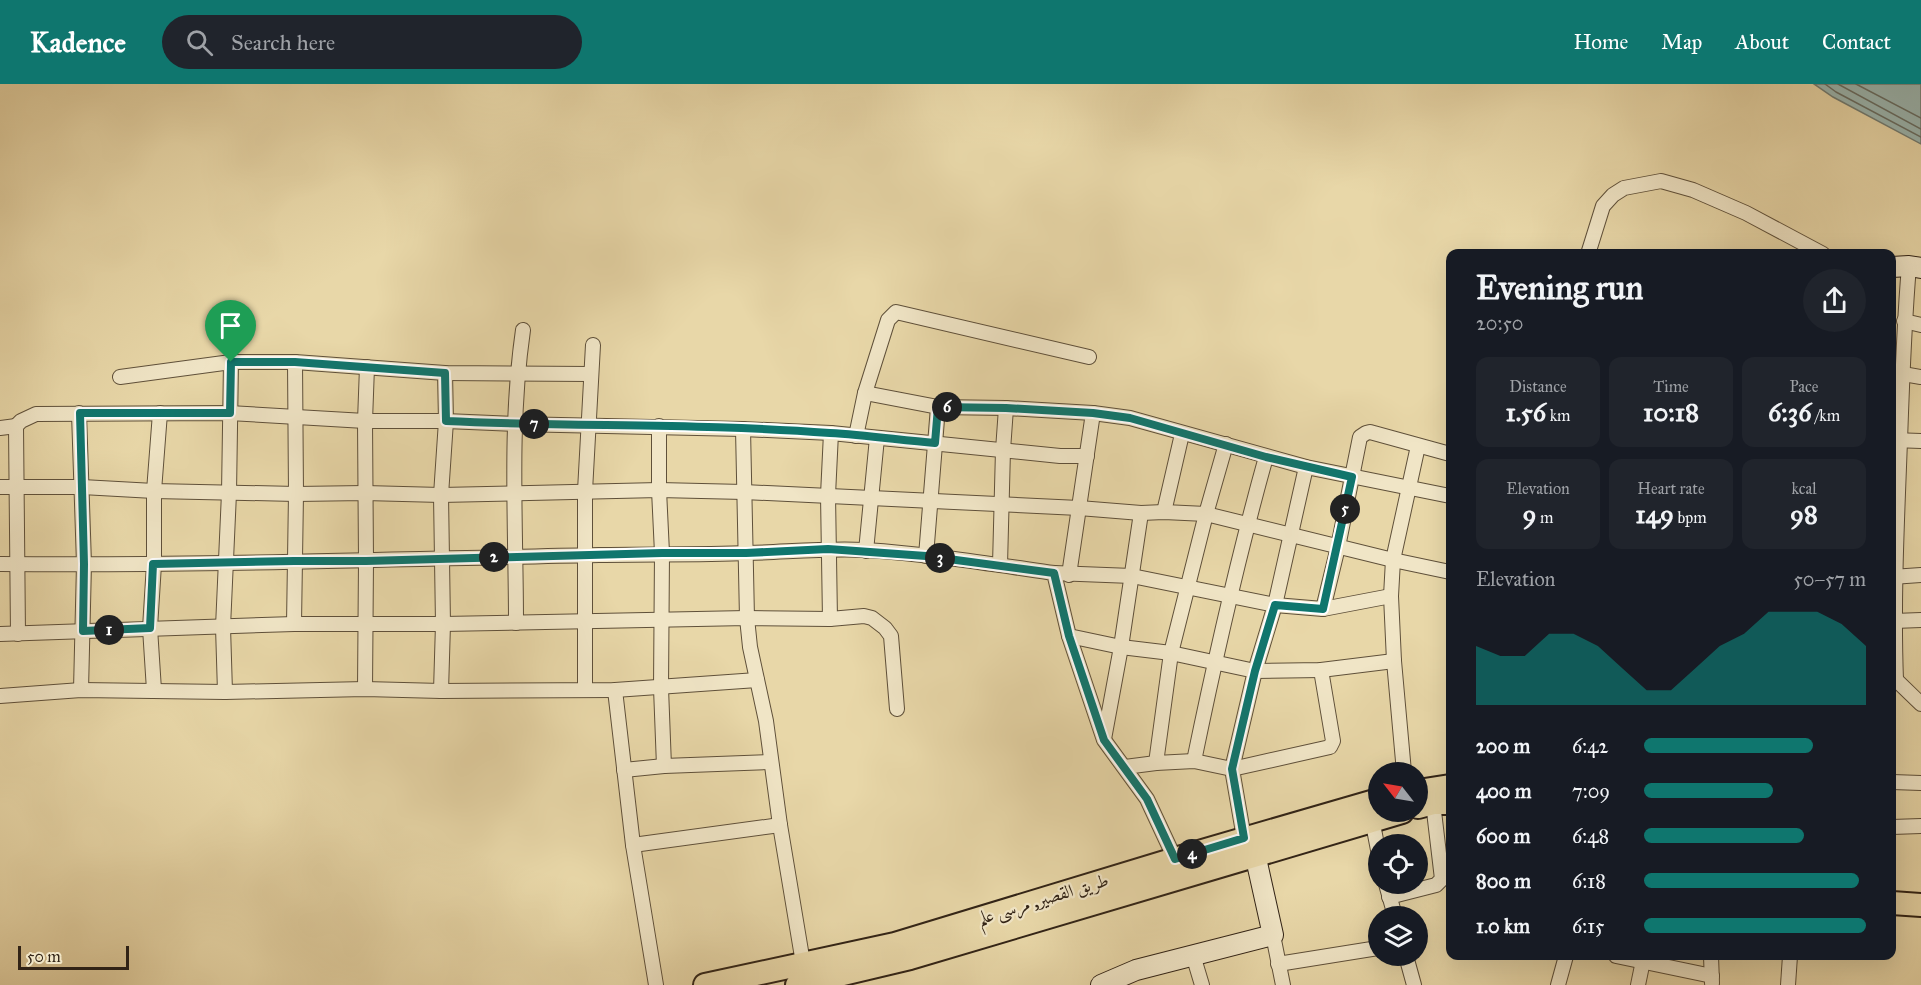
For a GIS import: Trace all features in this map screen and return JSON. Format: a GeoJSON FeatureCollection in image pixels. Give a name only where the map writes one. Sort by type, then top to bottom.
{"type":"FeatureCollection","features":[{"type":"Feature","properties":{"kind":"main road"},"geometry":{"type":"LineString","coordinates":[[1430,801],[1446,789]]}},
{"type":"Feature","properties":{"kind":"main road","name":"طريق القصير, مرسى علم"},"geometry":{"type":"LineString","coordinates":[[705,985],[910,958],[1249,846],[1368,812]]}},
{"type":"Feature","properties":{"kind":"main road","name":"طريق القصير, مرسى علم"},"geometry":{"type":"LineString","coordinates":[[794,975],[1175,859],[1249,846]]}},
{"type":"Feature","properties":{"kind":"main road"},"geometry":{"type":"LineString","coordinates":[[1896,903],[1921,905]]}},
{"type":"Feature","properties":{"kind":"street"},"geometry":{"type":"LineString","coordinates":[[1590,249],[1603,206],[1612,195],[1624,188],[1661,181],[1693,190],[1746,213],[1814,249]]}},
{"type":"Feature","properties":{"kind":"street"},"geometry":{"type":"LineString","coordinates":[[1907,267],[1904,321],[1897,372],[1896,440],[1921,441]]}},
{"type":"Feature","properties":{"kind":"street"},"geometry":{"type":"LineString","coordinates":[[856,436],[865,393],[888,320],[896,312],[1089,357]]}},
{"type":"Feature","properties":{"kind":"street"},"geometry":{"type":"LineString","coordinates":[[1904,321],[1921,325]]}},
{"type":"Feature","properties":{"kind":"street"},"geometry":{"type":"LineString","coordinates":[[516,623],[515,424],[517,374],[523,330]]}},
{"type":"Feature","properties":{"kind":"street"},"geometry":{"type":"LineString","coordinates":[[585,690],[585,491],[593,345]]}},
{"type":"Feature","properties":{"kind":"street"},"geometry":{"type":"LineString","coordinates":[[120,376],[231,362],[295,362],[445,373],[591,374]]}},
{"type":"Feature","properties":{"kind":"street"},"geometry":{"type":"LineString","coordinates":[[225,692],[223,627],[229,493],[231,362]]}},
{"type":"Feature","properties":{"kind":"street"},"geometry":{"type":"LineString","coordinates":[[294,624],[295,362]]}},
{"type":"Feature","properties":{"kind":"street"},"geometry":{"type":"LineString","coordinates":[[365,689],[367,368]]}},
{"type":"Feature","properties":{"kind":"street"},"geometry":{"type":"LineString","coordinates":[[1897,372],[1921,377]]}},
{"type":"Feature","properties":{"kind":"street"},"geometry":{"type":"LineString","coordinates":[[441,691],[443,624],[441,495],[446,421],[445,373]]}},
{"type":"Feature","properties":{"kind":"street"},"geometry":{"type":"LineString","coordinates":[[865,393],[938,407],[1006,408],[1093,413],[1130,418],[1306,467],[1446,495]]}},
{"type":"Feature","properties":{"kind":"street"},"geometry":{"type":"LineString","coordinates":[[926,556],[938,407]]}},
{"type":"Feature","properties":{"kind":"street"},"geometry":{"type":"LineString","coordinates":[[1000,566],[1006,408]]}},
{"type":"Feature","properties":{"kind":"street"},"geometry":{"type":"LineString","coordinates":[[80,413],[84,564],[81,690]]}},
{"type":"Feature","properties":{"kind":"street"},"geometry":{"type":"LineString","coordinates":[[154,690],[150,628],[154,491],[160,413]]}},
{"type":"Feature","properties":{"kind":"street"},"geometry":{"type":"LineString","coordinates":[[0,428],[16,426],[36,414],[230,413],[365,421],[659,426],[831,433],[1060,456],[1087,456]]}},
{"type":"Feature","properties":{"kind":"street"},"geometry":{"type":"LineString","coordinates":[[1069,574],[1093,413]]}},
{"type":"Feature","properties":{"kind":"street"},"geometry":{"type":"LineString","coordinates":[[16,426],[18,634]]}},
{"type":"Feature","properties":{"kind":"street"},"geometry":{"type":"LineString","coordinates":[[659,426],[662,553],[660,620],[664,766]]}},
{"type":"Feature","properties":{"kind":"street"},"geometry":{"type":"LineString","coordinates":[[743,429],[747,618],[750,647],[766,722],[780,825],[794,975]]}},
{"type":"Feature","properties":{"kind":"street"},"geometry":{"type":"LineString","coordinates":[[1323,609],[1360,436],[1370,432],[1446,453]]}},
{"type":"Feature","properties":{"kind":"street"},"geometry":{"type":"LineString","coordinates":[[830,619],[828,495],[831,433]]}},
{"type":"Feature","properties":{"kind":"street"},"geometry":{"type":"LineString","coordinates":[[1164,512],[1182,434]]}},
{"type":"Feature","properties":{"kind":"street"},"geometry":{"type":"LineString","coordinates":[[866,550],[877,438]]}},
{"type":"Feature","properties":{"kind":"street"},"geometry":{"type":"LineString","coordinates":[[1156,763],[1171,653],[1226,444]]}},
{"type":"Feature","properties":{"kind":"street"},"geometry":{"type":"LineString","coordinates":[[1403,762],[1394,662],[1391,596],[1393,560],[1418,446]]}},
{"type":"Feature","properties":{"kind":"street"},"geometry":{"type":"LineString","coordinates":[[1194,762],[1247,524],[1266,457]]}},
{"type":"Feature","properties":{"kind":"street"},"geometry":{"type":"LineString","coordinates":[[1283,985],[1232,769],[1255,671],[1275,605],[1306,467]]}},
{"type":"Feature","properties":{"kind":"street"},"geometry":{"type":"LineString","coordinates":[[0,487],[82,487],[229,493],[441,495],[659,490],[828,495],[1001,506],[1206,514],[1446,571]]}},
{"type":"Feature","properties":{"kind":"street"},"geometry":{"type":"LineString","coordinates":[[1104,740],[1121,647],[1141,513]]}},
{"type":"Feature","properties":{"kind":"street"},"geometry":{"type":"LineString","coordinates":[[0,564],[366,561],[516,556],[746,553],[828,549],[926,556],[1054,573],[1132,576],[1275,605],[1323,609],[1391,596]]}},
{"type":"Feature","properties":{"kind":"street"},"geometry":{"type":"LineString","coordinates":[[1054,573],[1069,636],[1104,740],[1147,799],[1175,859]]}},
{"type":"Feature","properties":{"kind":"street"},"geometry":{"type":"LineString","coordinates":[[1896,577],[1921,575]]}},
{"type":"Feature","properties":{"kind":"street"},"geometry":{"type":"LineString","coordinates":[[0,633],[294,624],[830,619],[864,616],[872,618],[891,636],[897,709]]}},
{"type":"Feature","properties":{"kind":"street"},"geometry":{"type":"LineString","coordinates":[[1896,621],[1921,620]]}},
{"type":"Feature","properties":{"kind":"street"},"geometry":{"type":"LineString","coordinates":[[1069,636],[1121,647],[1171,653],[1255,671],[1321,670],[1394,662]]}},
{"type":"Feature","properties":{"kind":"street"},"geometry":{"type":"LineString","coordinates":[[1125,767],[1194,762],[1232,769],[1330,747],[1333,741],[1321,670]]}},
{"type":"Feature","properties":{"kind":"street"},"geometry":{"type":"LineString","coordinates":[[0,696],[81,690],[225,692],[365,689],[615,690],[758,680]]}},
{"type":"Feature","properties":{"kind":"street"},"geometry":{"type":"LineString","coordinates":[[1896,680],[1921,704]]}},
{"type":"Feature","properties":{"kind":"street"},"geometry":{"type":"LineString","coordinates":[[615,690],[633,845],[656,985]]}},
{"type":"Feature","properties":{"kind":"street"},"geometry":{"type":"LineString","coordinates":[[624,770],[664,766],[771,762]]}},
{"type":"Feature","properties":{"kind":"street"},"geometry":{"type":"LineString","coordinates":[[1896,782],[1921,783]]}},
{"type":"Feature","properties":{"kind":"street"},"geometry":{"type":"LineString","coordinates":[[1428,886],[1436,885],[1442,879],[1430,801]]}},
{"type":"Feature","properties":{"kind":"street"},"geometry":{"type":"LineString","coordinates":[[633,845],[780,825]]}},
{"type":"Feature","properties":{"kind":"street"},"geometry":{"type":"LineString","coordinates":[[1896,827],[1921,826]]}},
{"type":"Feature","properties":{"kind":"street"},"geometry":{"type":"LineString","coordinates":[[1101,985],[1136,970],[1273,935]]}},
{"type":"Feature","properties":{"kind":"street"},"geometry":{"type":"LineString","coordinates":[[1278,964],[1368,950]]}},
{"type":"Feature","properties":{"kind":"street"},"geometry":{"type":"LineString","coordinates":[[1193,955],[1202,985]]}},
{"type":"Feature","properties":{"kind":"street"},"geometry":{"type":"LineString","coordinates":[[1558,985],[1565,960]]}},
{"type":"Feature","properties":{"kind":"street"},"geometry":{"type":"LineString","coordinates":[[1638,985],[1643,960]]}},
{"type":"Feature","properties":{"kind":"street"},"geometry":{"type":"LineString","coordinates":[[1646,960],[1712,981],[1711,960]]}},
{"type":"Feature","properties":{"kind":"street"},"geometry":{"type":"LineString","coordinates":[[1788,985],[1790,960]]}},
{"type":"Feature","properties":{"kind":"street"},"geometry":{"type":"LineString","coordinates":[[1409,966],[1414,985]]}},
{"type":"Feature","properties":{"kind":"water"},"geometry":{"type":"Polygon","coordinates":[[[1814,84],[1921,84],[1921,144],[1833,97],[1814,84]]]}},
{"type":"Feature","properties":{"kind":"route"},"geometry":{"type":"LineString","coordinates":[[231,362],[295,362],[445,373],[446,421],[743,429],[831,433],[935,443],[938,407],[1093,413],[1130,418],[1266,457],[1352,477],[1323,609],[1275,605],[1255,671],[1232,769],[1244,838],[1175,859],[1147,799],[1104,740],[1069,636],[1054,573],[926,556],[828,549],[746,553],[153,564],[150,628],[83,631],[84,564],[80,413],[230,413],[231,362]]}}]}
